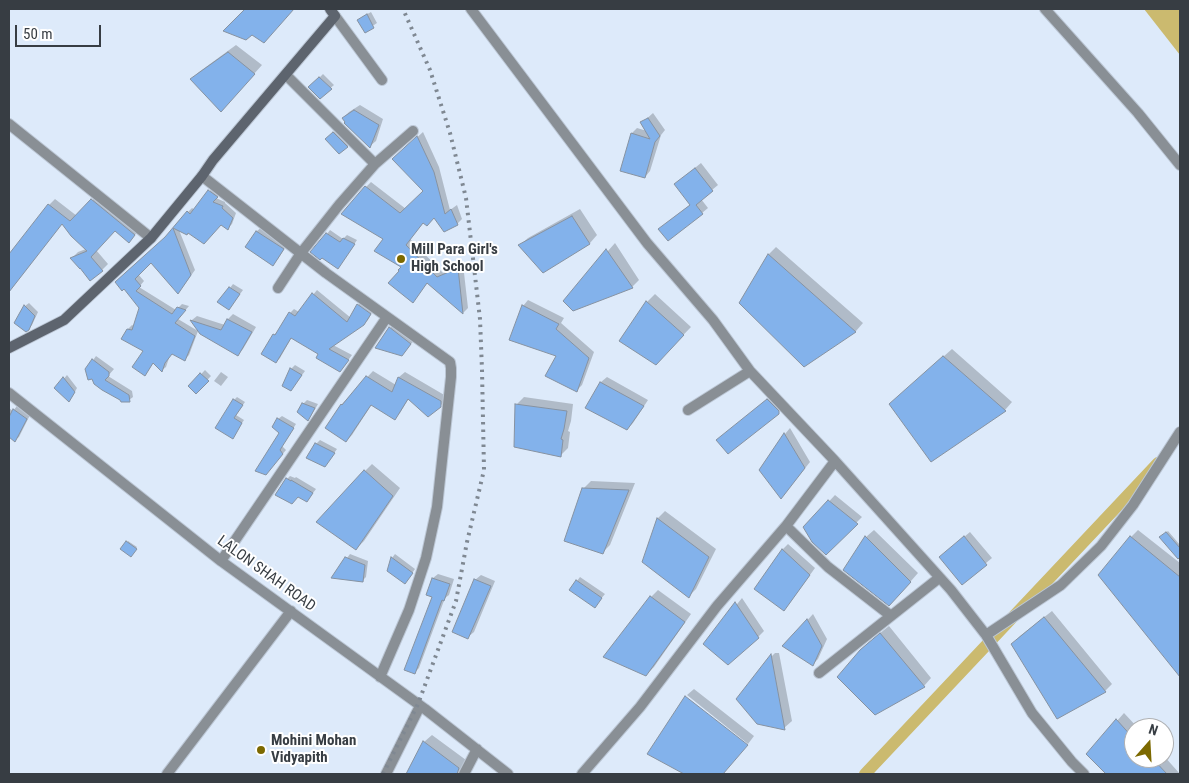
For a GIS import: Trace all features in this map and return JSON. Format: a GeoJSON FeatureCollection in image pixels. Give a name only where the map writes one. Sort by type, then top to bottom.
{"type":"FeatureCollection","features":[{"type":"Feature","properties":{"kind":"street"},"geometry":{"type":"LineString","coordinates":[[471,9],[648,243],[713,320],[750,371],[835,461],[951,590],[986,635],[1032,712],[1084,774]]}},
{"type":"Feature","properties":{"kind":"street"},"geometry":{"type":"LineString","coordinates":[[1045,9],[1138,113],[1180,164]]}},
{"type":"Feature","properties":{"kind":"street"},"geometry":{"type":"LineString","coordinates":[[9,348],[64,320],[151,238],[213,160],[286,75],[333,13],[382,80]]}},
{"type":"Feature","properties":{"kind":"street"},"geometry":{"type":"LineString","coordinates":[[286,75],[375,164]]}},
{"type":"Feature","properties":{"kind":"street"},"geometry":{"type":"LineString","coordinates":[[9,124],[151,238]]}},
{"type":"Feature","properties":{"kind":"street"},"geometry":{"type":"LineString","coordinates":[[278,288],[301,253],[339,205],[375,164],[413,131]]}},
{"type":"Feature","properties":{"kind":"street"},"geometry":{"type":"LineString","coordinates":[[202,176],[326,273],[450,362],[451,368],[437,507],[426,558],[409,610],[380,677]]}},
{"type":"Feature","properties":{"kind":"street"},"geometry":{"type":"LineString","coordinates":[[221,561],[387,317]]}},
{"type":"Feature","properties":{"kind":"street"},"geometry":{"type":"LineString","coordinates":[[688,410],[750,371]]}},
{"type":"Feature","properties":{"kind":"street","name":"LALON SHAH ROAD"},"geometry":{"type":"LineString","coordinates":[[9,393],[221,561],[420,706],[508,774]]}},
{"type":"Feature","properties":{"kind":"street"},"geometry":{"type":"LineString","coordinates":[[986,635],[1061,585],[1101,546],[1133,505],[1180,432]]}},
{"type":"Feature","properties":{"kind":"street"},"geometry":{"type":"LineString","coordinates":[[582,774],[640,706],[717,606],[786,526],[835,461]]}},
{"type":"Feature","properties":{"kind":"street"},"geometry":{"type":"LineString","coordinates":[[786,526],[828,567],[891,616]]}},
{"type":"Feature","properties":{"kind":"street"},"geometry":{"type":"LineString","coordinates":[[819,673],[940,578]]}},
{"type":"Feature","properties":{"kind":"street"},"geometry":{"type":"LineString","coordinates":[[167,774],[290,610]]}},
{"type":"Feature","properties":{"kind":"street"},"geometry":{"type":"LineString","coordinates":[[386,774],[420,706]]}},
{"type":"Feature","properties":{"kind":"street"},"geometry":{"type":"LineString","coordinates":[[464,774],[477,749]]}},
{"type":"Feature","properties":{"kind":"shaded area"},"geometry":{"type":"Polygon","coordinates":[[[1144,9],[1180,9],[1180,55],[1144,9]]]}},
{"type":"Feature","properties":{"kind":"building"},"geometry":{"type":"Polygon","coordinates":[[[245,9],[294,9],[264,43],[252,35],[246,40],[223,31],[245,9]]]}},
{"type":"Feature","properties":{"kind":"building"},"geometry":{"type":"Polygon","coordinates":[[[367,14],[374,28],[365,33],[357,20],[367,14]]]}},
{"type":"Feature","properties":{"kind":"building"},"geometry":{"type":"Polygon","coordinates":[[[228,52],[255,74],[221,112],[190,79],[228,52]]]}},
{"type":"Feature","properties":{"kind":"building"},"geometry":{"type":"Polygon","coordinates":[[[319,77],[332,89],[320,99],[308,87],[319,77]]]}},
{"type":"Feature","properties":{"kind":"building"},"geometry":{"type":"Polygon","coordinates":[[[354,110],[379,125],[370,148],[344,123],[342,118],[354,110]]]}},
{"type":"Feature","properties":{"kind":"building"},"geometry":{"type":"Polygon","coordinates":[[[648,118],[660,136],[655,142],[645,178],[620,171],[631,133],[650,139],[640,122],[648,118]]]}},
{"type":"Feature","properties":{"kind":"building"},"geometry":{"type":"Polygon","coordinates":[[[333,132],[348,147],[339,154],[325,139],[333,132]]]}},
{"type":"Feature","properties":{"kind":"building"},"geometry":{"type":"Polygon","coordinates":[[[417,136],[434,172],[445,214],[451,209],[458,225],[444,232],[434,218],[427,226],[423,223],[406,245],[437,277],[458,268],[463,314],[427,283],[413,303],[388,283],[401,267],[374,251],[383,239],[341,214],[365,186],[400,213],[423,191],[392,159],[417,136]]]}},
{"type":"Feature","properties":{"kind":"building"},"geometry":{"type":"Polygon","coordinates":[[[695,168],[713,191],[696,205],[703,214],[668,241],[658,229],[690,205],[674,184],[695,168]]]}},
{"type":"Feature","properties":{"kind":"building"},"geometry":{"type":"Polygon","coordinates":[[[208,190],[218,197],[213,202],[223,206],[222,208],[233,218],[228,230],[221,225],[204,244],[188,233],[187,235],[173,228],[191,275],[178,294],[151,263],[135,279],[141,286],[136,291],[172,314],[177,307],[186,310],[175,323],[195,336],[185,361],[172,354],[165,363],[162,372],[153,363],[145,376],[132,367],[143,351],[121,339],[127,329],[132,330],[139,308],[124,289],[122,291],[115,282],[165,237],[187,211],[190,214],[208,190]]]}},
{"type":"Feature","properties":{"kind":"building"},"geometry":{"type":"Polygon","coordinates":[[[91,199],[135,235],[129,243],[115,231],[91,257],[103,271],[90,281],[70,258],[87,251],[71,236],[62,224],[9,292],[9,254],[48,204],[70,221],[91,199]]]}},
{"type":"Feature","properties":{"kind":"building"},"geometry":{"type":"Polygon","coordinates":[[[572,216],[590,244],[543,273],[518,245],[572,216]]]}},
{"type":"Feature","properties":{"kind":"building"},"geometry":{"type":"Polygon","coordinates":[[[256,231],[284,249],[273,266],[245,247],[256,231]]]}},
{"type":"Feature","properties":{"kind":"building"},"geometry":{"type":"Polygon","coordinates":[[[326,233],[340,242],[343,238],[355,244],[338,269],[322,258],[320,260],[310,252],[326,233]]]}},
{"type":"Feature","properties":{"kind":"building"},"geometry":{"type":"Polygon","coordinates":[[[606,249],[633,288],[573,311],[563,301],[606,249]]]}},
{"type":"Feature","properties":{"kind":"building"},"geometry":{"type":"Polygon","coordinates":[[[768,254],[856,332],[804,367],[739,303],[768,254]]]}},
{"type":"Feature","properties":{"kind":"building"},"geometry":{"type":"Polygon","coordinates":[[[229,287],[240,294],[229,310],[217,302],[229,287]]]}},
{"type":"Feature","properties":{"kind":"building"},"geometry":{"type":"Polygon","coordinates":[[[312,293],[347,322],[357,304],[371,314],[364,325],[329,349],[349,360],[340,372],[316,358],[318,354],[291,338],[276,363],[261,354],[289,312],[295,316],[312,293]]]}},
{"type":"Feature","properties":{"kind":"building"},"geometry":{"type":"Polygon","coordinates":[[[646,301],[684,335],[656,365],[619,341],[646,301]]]}},
{"type":"Feature","properties":{"kind":"building"},"geometry":{"type":"Polygon","coordinates":[[[24,305],[35,316],[29,330],[26,332],[14,323],[24,305]]]}},
{"type":"Feature","properties":{"kind":"building"},"geometry":{"type":"Polygon","coordinates":[[[522,305],[559,324],[556,329],[589,358],[577,392],[545,376],[556,356],[509,340],[522,305]]]}},
{"type":"Feature","properties":{"kind":"building"},"geometry":{"type":"Polygon","coordinates":[[[227,319],[252,332],[238,356],[200,334],[190,320],[221,330],[227,319]]]}},
{"type":"Feature","properties":{"kind":"building"},"geometry":{"type":"Polygon","coordinates":[[[389,327],[411,344],[402,356],[375,348],[389,327]]]}},
{"type":"Feature","properties":{"kind":"building"},"geometry":{"type":"Polygon","coordinates":[[[943,356],[1006,411],[931,462],[889,404],[943,356]]]}},
{"type":"Feature","properties":{"kind":"building"},"geometry":{"type":"Polygon","coordinates":[[[92,359],[109,372],[109,376],[105,380],[129,395],[130,402],[121,402],[94,384],[92,379],[88,380],[85,369],[92,359]]]}},
{"type":"Feature","properties":{"kind":"building"},"geometry":{"type":"Polygon","coordinates":[[[290,368],[302,375],[291,391],[282,386],[290,368]]]}},
{"type":"Feature","properties":{"kind":"building"},"geometry":{"type":"Polygon","coordinates":[[[200,373],[209,381],[196,394],[188,386],[200,373]]]}},
{"type":"Feature","properties":{"kind":"building"},"geometry":{"type":"Polygon","coordinates":[[[366,376],[392,392],[398,377],[441,401],[441,407],[428,417],[408,399],[395,420],[371,405],[346,442],[325,428],[341,404],[366,376]]]}},
{"type":"Feature","properties":{"kind":"building"},"geometry":{"type":"Polygon","coordinates":[[[63,377],[75,392],[69,402],[54,388],[63,377]]]}},
{"type":"Feature","properties":{"kind":"building"},"geometry":{"type":"Polygon","coordinates":[[[600,382],[644,406],[627,430],[585,408],[600,382]]]}},
{"type":"Feature","properties":{"kind":"building"},"geometry":{"type":"Polygon","coordinates":[[[233,399],[243,405],[234,418],[242,423],[233,439],[215,428],[233,399]]]}},
{"type":"Feature","properties":{"kind":"building"},"geometry":{"type":"Polygon","coordinates":[[[767,399],[779,411],[779,414],[728,454],[716,440],[767,399]]]}},
{"type":"Feature","properties":{"kind":"building"},"geometry":{"type":"Polygon","coordinates":[[[302,403],[315,408],[308,421],[297,412],[302,403]]]}},
{"type":"Feature","properties":{"kind":"building"},"geometry":{"type":"Polygon","coordinates":[[[515,404],[567,411],[561,439],[563,440],[561,457],[514,447],[515,404]]]}},
{"type":"Feature","properties":{"kind":"building"},"geometry":{"type":"Polygon","coordinates":[[[13,409],[27,419],[15,442],[9,437],[9,417],[13,409]]]}},
{"type":"Feature","properties":{"kind":"building"},"geometry":{"type":"Polygon","coordinates":[[[277,418],[294,428],[280,450],[283,454],[266,475],[255,471],[279,433],[272,427],[277,418]]]}},
{"type":"Feature","properties":{"kind":"building"},"geometry":{"type":"Polygon","coordinates":[[[784,433],[805,468],[781,499],[759,470],[784,433]]]}},
{"type":"Feature","properties":{"kind":"building"},"geometry":{"type":"Polygon","coordinates":[[[315,443],[335,453],[325,467],[306,458],[315,443]]]}},
{"type":"Feature","properties":{"kind":"building"},"geometry":{"type":"Polygon","coordinates":[[[364,470],[393,496],[356,550],[316,522],[364,470]]]}},
{"type":"Feature","properties":{"kind":"building"},"geometry":{"type":"Polygon","coordinates":[[[286,478],[313,493],[307,502],[298,497],[292,504],[275,495],[286,478]]]}},
{"type":"Feature","properties":{"kind":"building"},"geometry":{"type":"Polygon","coordinates":[[[582,488],[629,490],[603,554],[564,541],[582,488]]]}},
{"type":"Feature","properties":{"kind":"building"},"geometry":{"type":"Polygon","coordinates":[[[828,500],[858,524],[826,555],[812,542],[803,527],[828,500]]]}},
{"type":"Feature","properties":{"kind":"building"},"geometry":{"type":"Polygon","coordinates":[[[657,518],[709,557],[689,598],[642,562],[657,518]]]}},
{"type":"Feature","properties":{"kind":"building"},"geometry":{"type":"Polygon","coordinates":[[[1166,532],[1180,548],[1180,557],[1178,559],[1159,537],[1166,532]]]}},
{"type":"Feature","properties":{"kind":"building"},"geometry":{"type":"Polygon","coordinates":[[[865,536],[911,582],[889,606],[843,570],[865,536]]]}},
{"type":"Feature","properties":{"kind":"building"},"geometry":{"type":"Polygon","coordinates":[[[964,536],[987,565],[962,585],[939,557],[964,536]]]}},
{"type":"Feature","properties":{"kind":"building"},"geometry":{"type":"Polygon","coordinates":[[[1130,536],[1180,577],[1180,677],[1098,575],[1130,536]]]}},
{"type":"Feature","properties":{"kind":"building"},"geometry":{"type":"Polygon","coordinates":[[[126,541],[137,549],[131,557],[120,549],[126,541]]]}},
{"type":"Feature","properties":{"kind":"building"},"geometry":{"type":"Polygon","coordinates":[[[782,549],[810,575],[784,611],[754,589],[782,549]]]}},
{"type":"Feature","properties":{"kind":"building"},"geometry":{"type":"Polygon","coordinates":[[[345,557],[365,565],[363,582],[331,578],[345,557]]]}},
{"type":"Feature","properties":{"kind":"building"},"geometry":{"type":"Polygon","coordinates":[[[391,557],[413,573],[405,584],[387,571],[391,557]]]}},
{"type":"Feature","properties":{"kind":"building"},"geometry":{"type":"Polygon","coordinates":[[[432,578],[450,584],[444,601],[442,600],[415,674],[404,670],[432,597],[426,595],[432,578]]]}},
{"type":"Feature","properties":{"kind":"building"},"geometry":{"type":"Polygon","coordinates":[[[474,579],[491,586],[468,639],[452,632],[474,579]]]}},
{"type":"Feature","properties":{"kind":"building"},"geometry":{"type":"Polygon","coordinates":[[[576,580],[602,598],[595,608],[569,590],[576,580]]]}},
{"type":"Feature","properties":{"kind":"building"},"geometry":{"type":"Polygon","coordinates":[[[650,596],[685,622],[646,676],[603,657],[650,596]]]}},
{"type":"Feature","properties":{"kind":"building"},"geometry":{"type":"Polygon","coordinates":[[[735,602],[759,638],[728,665],[703,644],[735,602]]]}},
{"type":"Feature","properties":{"kind":"building"},"geometry":{"type":"Polygon","coordinates":[[[1044,617],[1106,692],[1057,719],[1011,644],[1044,617]]]}},
{"type":"Feature","properties":{"kind":"building"},"geometry":{"type":"Polygon","coordinates":[[[807,619],[822,646],[813,666],[782,646],[807,619]]]}},
{"type":"Feature","properties":{"kind":"building"},"geometry":{"type":"Polygon","coordinates":[[[880,633],[925,687],[875,715],[837,677],[860,650],[880,633]]]}},
{"type":"Feature","properties":{"kind":"building"},"geometry":{"type":"Polygon","coordinates":[[[771,654],[785,730],[757,724],[736,699],[771,654]]]}},
{"type":"Feature","properties":{"kind":"building"},"geometry":{"type":"Polygon","coordinates":[[[685,696],[748,745],[723,774],[684,774],[647,754],[685,696]]]}},
{"type":"Feature","properties":{"kind":"building"},"geometry":{"type":"Polygon","coordinates":[[[1116,719],[1124,728],[1124,768],[1161,768],[1167,774],[1106,774],[1086,754],[1116,719]]]}},
{"type":"Feature","properties":{"kind":"building"},"geometry":{"type":"Polygon","coordinates":[[[423,741],[459,768],[457,774],[406,774],[423,741]]]}},
{"type":"Feature","properties":{"kind":"waterway"},"geometry":{"type":"LineString","coordinates":[[865,774],[1158,463]]}},
{"type":"Feature","properties":{"kind":"railway"},"geometry":{"type":"LineString","coordinates":[[383,774],[418,704],[456,601],[467,542],[484,470],[480,319],[466,198],[450,133],[430,70],[403,9]]}},
{"type":"Feature","properties":{"kind":"place","name":"Mill Para Girl's High School"},"geometry":{"type":"Point","coordinates":[401,259]}},
{"type":"Feature","properties":{"kind":"place","name":"Mohini Mohan Vidyapith"},"geometry":{"type":"Point","coordinates":[261,750]}}]}
